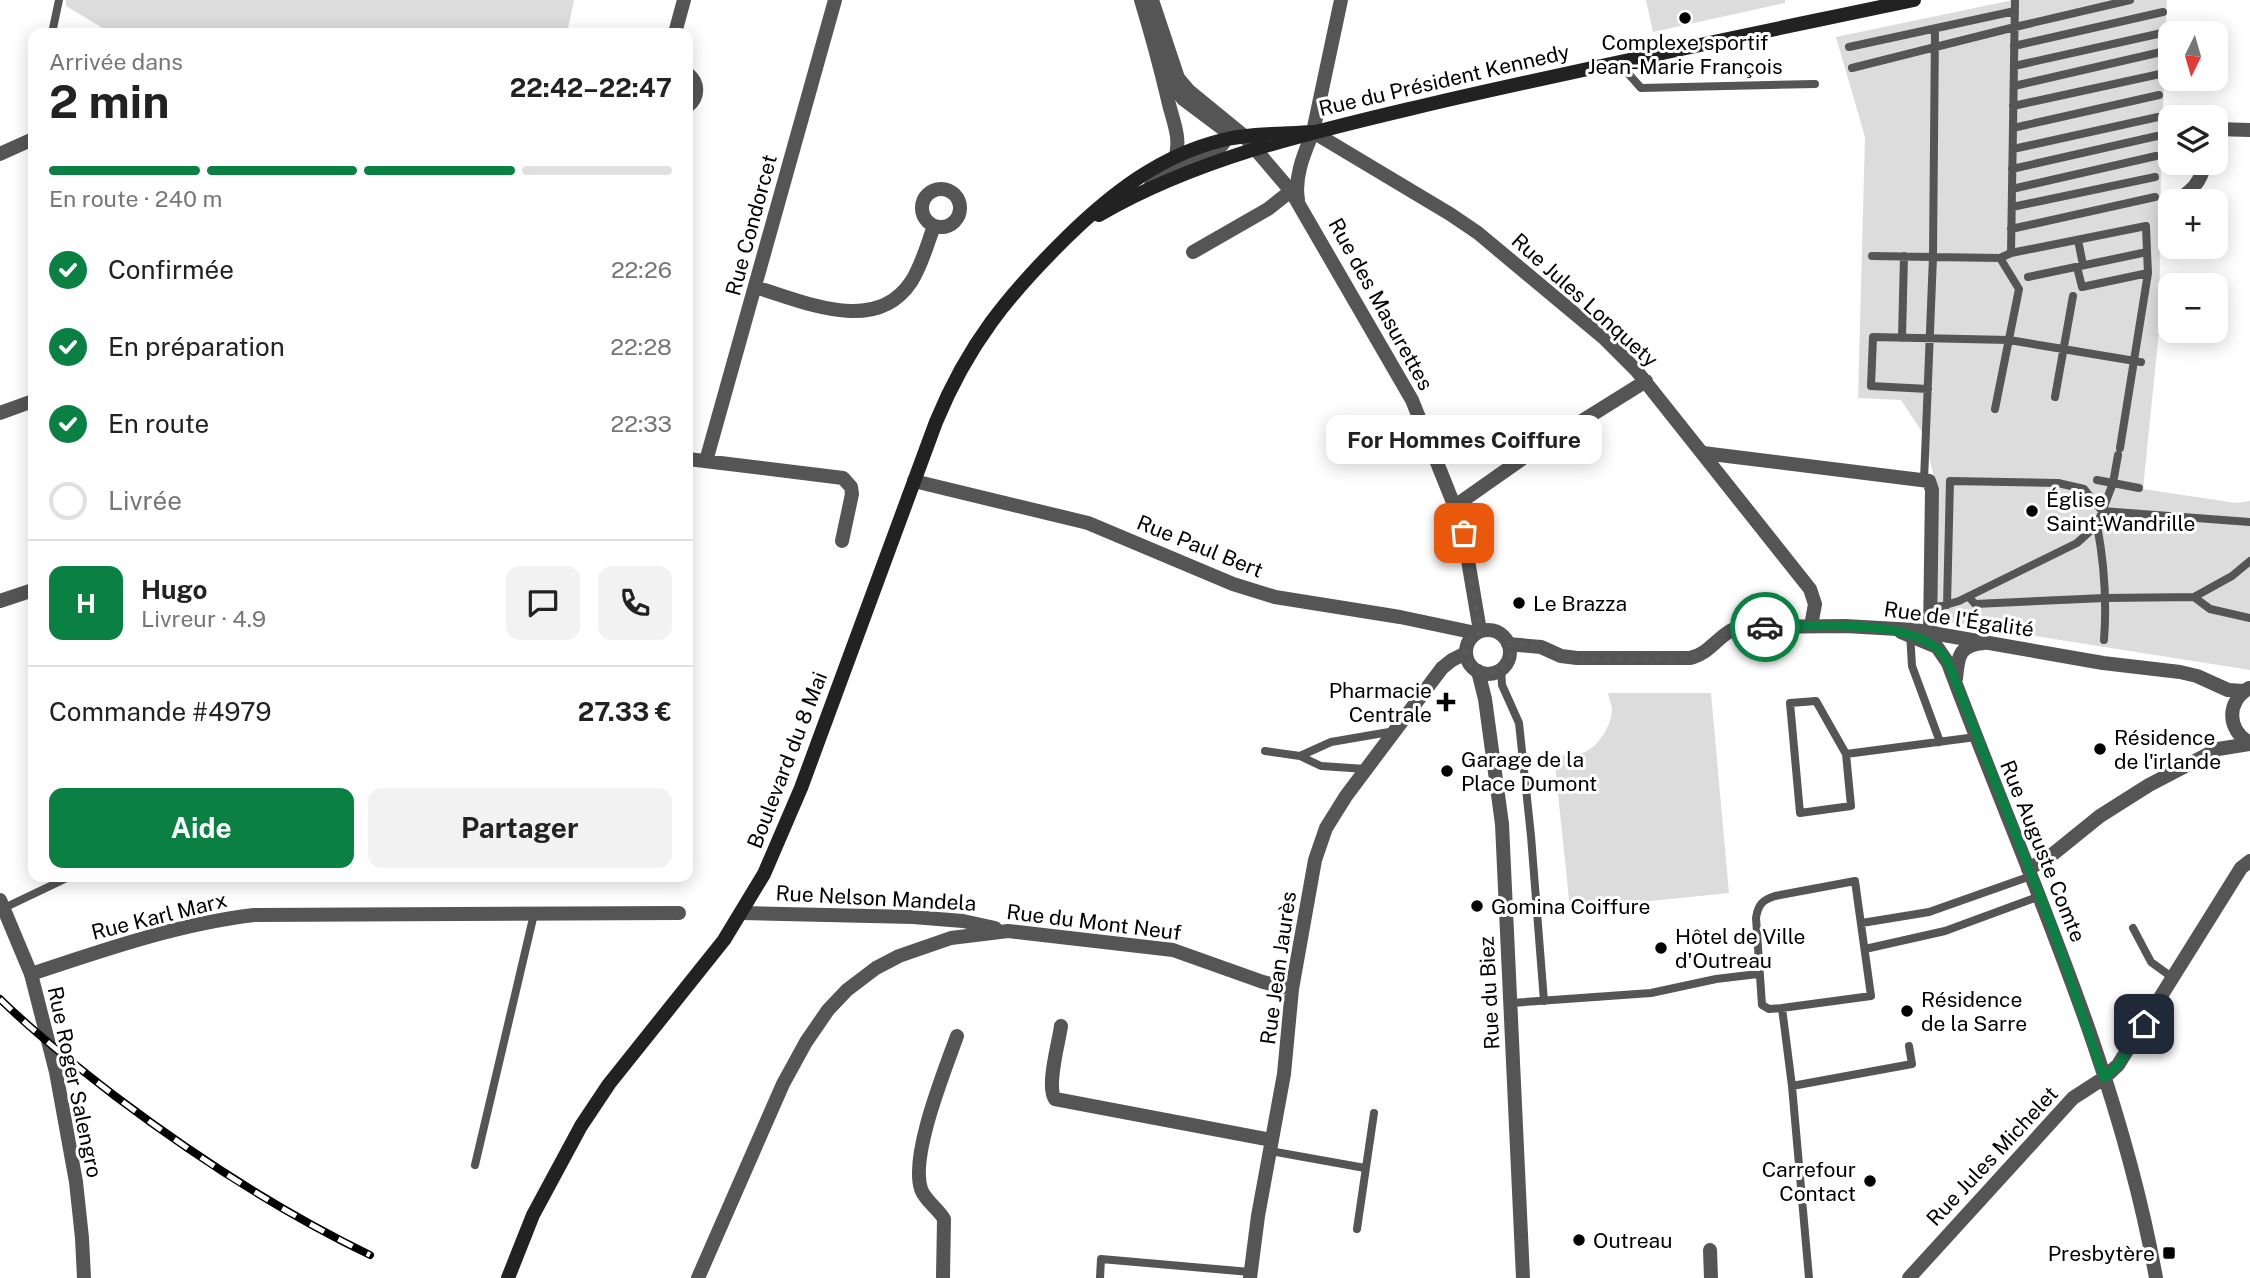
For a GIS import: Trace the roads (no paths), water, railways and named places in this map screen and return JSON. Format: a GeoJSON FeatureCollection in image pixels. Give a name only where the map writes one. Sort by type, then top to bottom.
{"type":"FeatureCollection","features":[{"type":"Feature","properties":{"kind":"main road","name":"Rue du Président Kennedy"},"geometry":{"type":"LineString","coordinates":[[1313,132],[1618,62],[1914,0]]}},
{"type":"Feature","properties":{"kind":"main road","name":"Boulevard du 8 Mai"},"geometry":{"type":"LineString","coordinates":[[508,1278],[533,1215],[581,1126],[609,1084],[712,956],[742,913],[764,874],[788,822],[947,396],[975,344],[1006,301],[1039,264],[1091,213],[1124,186],[1175,158],[1233,134],[1313,132]]}},
{"type":"Feature","properties":{"kind":"main road","name":"Boulevard du 8 Mai"},"geometry":{"type":"LineString","coordinates":[[1065,239],[1096,217],[1141,193],[1210,164],[1313,132]]}},
{"type":"Feature","properties":{"kind":"street"},"geometry":{"type":"LineString","coordinates":[[676,28],[684,0]]}},
{"type":"Feature","properties":{"kind":"street","name":"Rue Condorcet"},"geometry":{"type":"LineString","coordinates":[[706,461],[835,0]]}},
{"type":"Feature","properties":{"kind":"street","name":"Rue des Masurettes"},"geometry":{"type":"LineString","coordinates":[[1141,0],[1159,59],[1177,136],[1175,158]]}},
{"type":"Feature","properties":{"kind":"street","name":"Rue des Masurettes"},"geometry":{"type":"LineString","coordinates":[[1152,0],[1178,78],[1233,134]]}},
{"type":"Feature","properties":{"kind":"street"},"geometry":{"type":"LineString","coordinates":[[1193,252],[1295,193],[1300,165],[1313,132],[1341,0]]}},
{"type":"Feature","properties":{"kind":"street","name":"Rue des Masurettes"},"geometry":{"type":"LineString","coordinates":[[1159,59],[1173,87],[1183,99],[1255,149],[1295,193],[1412,400],[1464,533],[1478,632]]}},
{"type":"Feature","properties":{"kind":"street"},"geometry":{"type":"LineString","coordinates":[[693,79],[696,88],[693,100]]}},
{"type":"Feature","properties":{"kind":"street"},"geometry":{"type":"LineString","coordinates":[[2228,129],[2250,130]]}},
{"type":"Feature","properties":{"kind":"street","name":"Rue Jules Lonquety"},"geometry":{"type":"LineString","coordinates":[[1313,132],[1478,233],[1605,339],[1646,381],[1810,589],[1815,604],[1811,626]]}},
{"type":"Feature","properties":{"kind":"street"},"geometry":{"type":"LineString","coordinates":[[1141,193],[1170,171],[1215,152],[1233,134]]}},
{"type":"Feature","properties":{"kind":"street"},"geometry":{"type":"LineString","coordinates":[[0,154],[28,141]]}},
{"type":"Feature","properties":{"kind":"street"},"geometry":{"type":"LineString","coordinates":[[2192,189],[2202,175]]}},
{"type":"Feature","properties":{"kind":"street"},"geometry":{"type":"LineString","coordinates":[[755,288],[837,310],[853,312],[876,309],[895,299],[909,285],[934,226]]}},
{"type":"Feature","properties":{"kind":"street"},"geometry":{"type":"LineString","coordinates":[[1455,506],[1529,454],[1646,381]]}},
{"type":"Feature","properties":{"kind":"street"},"geometry":{"type":"LineString","coordinates":[[0,413],[28,403]]}},
{"type":"Feature","properties":{"kind":"street"},"geometry":{"type":"LineString","coordinates":[[1703,453],[1929,481],[1932,490],[1930,633]]}},
{"type":"Feature","properties":{"kind":"street"},"geometry":{"type":"LineString","coordinates":[[693,460],[843,478],[851,487],[852,494],[842,541]]}},
{"type":"Feature","properties":{"kind":"street","name":"Rue Paul Bert"},"geometry":{"type":"LineString","coordinates":[[914,481],[1078,520],[1233,583],[1275,597],[1478,632]]}},
{"type":"Feature","properties":{"kind":"street"},"geometry":{"type":"LineString","coordinates":[[0,601],[28,592]]}},
{"type":"Feature","properties":{"kind":"street","name":"Rue de l'Égalité"},"geometry":{"type":"LineString","coordinates":[[1508,644],[1541,647],[1561,656],[1577,659],[1690,658],[1702,653],[1734,628],[1865,627],[1930,633],[2113,665],[2180,672],[2197,676],[2228,690],[2247,690]]}},
{"type":"Feature","properties":{"kind":"street"},"geometry":{"type":"LineString","coordinates":[[1478,632],[1498,632],[1508,644],[1509,657],[1501,668],[1491,673],[1478,671],[1469,664],[1466,653],[1468,642],[1478,632]]}},
{"type":"Feature","properties":{"kind":"street","name":"Rue Auguste Comte"},"geometry":{"type":"LineString","coordinates":[[1905,632],[1940,650],[1947,660],[2040,896],[2104,1078],[2142,1207],[2156,1278]]}},
{"type":"Feature","properties":{"kind":"street"},"geometry":{"type":"LineString","coordinates":[[1956,683],[1958,663],[1963,650],[1969,645],[1986,643]]}},
{"type":"Feature","properties":{"kind":"street","name":"Rue Jean Jaurès"},"geometry":{"type":"LineString","coordinates":[[1250,1275],[1284,1074],[1292,989],[1319,844],[1333,815],[1445,666],[1466,653]]}},
{"type":"Feature","properties":{"kind":"street","name":"Rue du Biez"},"geometry":{"type":"LineString","coordinates":[[1478,671],[1486,706],[1502,824],[1523,1278]]}},
{"type":"Feature","properties":{"kind":"street"},"geometry":{"type":"LineString","coordinates":[[2247,690],[2234,703],[2232,718],[2237,733],[2250,743]]}},
{"type":"Feature","properties":{"kind":"street"},"geometry":{"type":"LineString","coordinates":[[2029,873],[2101,816],[2149,785],[2218,749],[2250,743]]}},
{"type":"Feature","properties":{"kind":"street","name":"Rue Jules Michelet"},"geometry":{"type":"LineString","coordinates":[[1909,1278],[2073,1098],[2104,1078],[2123,1057],[2241,868],[2250,861]]}},
{"type":"Feature","properties":{"kind":"street","name":"Rue Roger Salengro"},"geometry":{"type":"LineString","coordinates":[[2,904],[31,974],[56,1072],[81,1224],[84,1278]]}},
{"type":"Feature","properties":{"kind":"street","name":"Rue Nelson Mandela"},"geometry":{"type":"LineString","coordinates":[[742,913],[921,918],[963,921],[1008,931]]}},
{"type":"Feature","properties":{"kind":"street","name":"Rue Karl Marx"},"geometry":{"type":"LineString","coordinates":[[31,974],[156,935],[247,916],[679,914]]}},
{"type":"Feature","properties":{"kind":"street","name":"Rue du Mont Neuf"},"geometry":{"type":"LineString","coordinates":[[698,1278],[788,1073],[814,1030],[835,1002],[865,976],[912,950],[959,936],[1008,931],[1173,950],[1292,989]]}},
{"type":"Feature","properties":{"kind":"street"},"geometry":{"type":"LineString","coordinates":[[1061,1026],[1052,1084],[1055,1098],[1271,1145]]}},
{"type":"Feature","properties":{"kind":"street"},"geometry":{"type":"LineString","coordinates":[[943,1278],[944,1219],[924,1194],[920,1172],[928,1121],[957,1036]]}},
{"type":"Feature","properties":{"kind":"street"},"geometry":{"type":"LineString","coordinates":[[1710,1250],[1711,1278]]}},
{"type":"Feature","properties":{"kind":"lane"},"geometry":{"type":"LineString","coordinates":[[53,28],[59,0]]}},
{"type":"Feature","properties":{"kind":"lane"},"geometry":{"type":"LineString","coordinates":[[2011,253],[2015,0]]}},
{"type":"Feature","properties":{"kind":"lane"},"geometry":{"type":"LineString","coordinates":[[1852,68],[2130,0]]}},
{"type":"Feature","properties":{"kind":"lane"},"geometry":{"type":"LineString","coordinates":[[1849,47],[2015,11]]}},
{"type":"Feature","properties":{"kind":"lane"},"geometry":{"type":"LineString","coordinates":[[2014,46],[2162,12]]}},
{"type":"Feature","properties":{"kind":"lane"},"geometry":{"type":"LineString","coordinates":[[1924,480],[1933,257],[1935,29]]}},
{"type":"Feature","properties":{"kind":"lane"},"geometry":{"type":"LineString","coordinates":[[2014,66],[2158,34]]}},
{"type":"Feature","properties":{"kind":"lane"},"geometry":{"type":"LineString","coordinates":[[2014,86],[2158,53]]}},
{"type":"Feature","properties":{"kind":"lane"},"geometry":{"type":"LineString","coordinates":[[1618,62],[1641,88],[1815,84]]}},
{"type":"Feature","properties":{"kind":"lane"},"geometry":{"type":"LineString","coordinates":[[2014,106],[2158,74]]}},
{"type":"Feature","properties":{"kind":"lane"},"geometry":{"type":"LineString","coordinates":[[2013,128],[2159,95]]}},
{"type":"Feature","properties":{"kind":"lane"},"geometry":{"type":"LineString","coordinates":[[2013,149],[2158,117]]}},
{"type":"Feature","properties":{"kind":"lane"},"geometry":{"type":"LineString","coordinates":[[2012,169],[2157,136]]}},
{"type":"Feature","properties":{"kind":"lane"},"geometry":{"type":"LineString","coordinates":[[2012,189],[2156,156]]}},
{"type":"Feature","properties":{"kind":"lane"},"geometry":{"type":"LineString","coordinates":[[2012,207],[2155,177]]}},
{"type":"Feature","properties":{"kind":"lane"},"geometry":{"type":"LineString","coordinates":[[2011,229],[2158,203]]}},
{"type":"Feature","properties":{"kind":"lane"},"geometry":{"type":"LineString","coordinates":[[1872,256],[2000,258],[2011,253],[2146,226],[2148,273],[2138,361],[2113,483],[2097,525],[2077,543],[1969,597],[1947,605],[1930,607]]}},
{"type":"Feature","properties":{"kind":"lane"},"geometry":{"type":"LineString","coordinates":[[2078,240],[2082,287],[2148,273]]}},
{"type":"Feature","properties":{"kind":"lane"},"geometry":{"type":"LineString","coordinates":[[2028,277],[2147,252]]}},
{"type":"Feature","properties":{"kind":"lane"},"geometry":{"type":"LineString","coordinates":[[1902,338],[1904,256]]}},
{"type":"Feature","properties":{"kind":"lane"},"geometry":{"type":"LineString","coordinates":[[1995,409],[2020,289],[2000,258]]}},
{"type":"Feature","properties":{"kind":"lane"},"geometry":{"type":"LineString","coordinates":[[2055,397],[2073,296]]}},
{"type":"Feature","properties":{"kind":"lane"},"geometry":{"type":"LineString","coordinates":[[1928,389],[1871,386],[1873,338],[2009,340],[2138,361]]}},
{"type":"Feature","properties":{"kind":"lane"},"geometry":{"type":"LineString","coordinates":[[2097,480],[2139,488]]}},
{"type":"Feature","properties":{"kind":"lane"},"geometry":{"type":"LineString","coordinates":[[1947,605],[1950,481],[2058,483],[2084,489],[2102,511],[2250,522]]}},
{"type":"Feature","properties":{"kind":"lane"},"geometry":{"type":"LineString","coordinates":[[2097,525],[2102,551],[2105,598],[2104,640]]}},
{"type":"Feature","properties":{"kind":"lane"},"geometry":{"type":"LineString","coordinates":[[1969,597],[1976,604],[2194,597],[2232,576],[2250,561]]}},
{"type":"Feature","properties":{"kind":"lane"},"geometry":{"type":"LineString","coordinates":[[2194,597],[2210,609],[2250,618]]}},
{"type":"Feature","properties":{"kind":"lane"},"geometry":{"type":"LineString","coordinates":[[1905,632],[1912,666],[1940,742]]}},
{"type":"Feature","properties":{"kind":"lane"},"geometry":{"type":"LineString","coordinates":[[1501,668],[1502,685],[1519,723],[1544,1001]]}},
{"type":"Feature","properties":{"kind":"lane"},"geometry":{"type":"LineString","coordinates":[[1816,702],[1846,754],[1851,806],[1800,813],[1790,703],[1816,702]]}},
{"type":"Feature","properties":{"kind":"lane"},"geometry":{"type":"LineString","coordinates":[[1300,757],[1331,742],[1395,731]]}},
{"type":"Feature","properties":{"kind":"lane"},"geometry":{"type":"LineString","coordinates":[[1846,754],[1976,737]]}},
{"type":"Feature","properties":{"kind":"lane"},"geometry":{"type":"LineString","coordinates":[[1265,751],[1300,757],[1321,766],[1366,769]]}},
{"type":"Feature","properties":{"kind":"lane"},"geometry":{"type":"LineString","coordinates":[[1862,923],[1929,912],[2029,873]]}},
{"type":"Feature","properties":{"kind":"lane"},"geometry":{"type":"LineString","coordinates":[[1855,881],[1865,949],[1871,996],[1782,1008],[1769,1009],[1762,1005],[1756,918],[1759,905],[1764,900],[1855,881]]}},
{"type":"Feature","properties":{"kind":"lane"},"geometry":{"type":"LineString","coordinates":[[2,904],[57,882]]}},
{"type":"Feature","properties":{"kind":"lane"},"geometry":{"type":"LineString","coordinates":[[1865,949],[1945,931],[2040,896]]}},
{"type":"Feature","properties":{"kind":"lane"},"geometry":{"type":"LineString","coordinates":[[475,1165],[534,914]]}},
{"type":"Feature","properties":{"kind":"lane"},"geometry":{"type":"LineString","coordinates":[[2133,928],[2147,957],[2173,978]]}},
{"type":"Feature","properties":{"kind":"lane"},"geometry":{"type":"LineString","coordinates":[[1511,1003],[1651,993],[1716,979],[1758,974]]}},
{"type":"Feature","properties":{"kind":"lane"},"geometry":{"type":"LineString","coordinates":[[1782,1008],[1792,1086],[1809,1278]]}},
{"type":"Feature","properties":{"kind":"lane"},"geometry":{"type":"LineString","coordinates":[[1792,1086],[1912,1064],[1909,1046]]}},
{"type":"Feature","properties":{"kind":"lane"},"geometry":{"type":"LineString","coordinates":[[1357,1229],[1374,1113]]}},
{"type":"Feature","properties":{"kind":"lane"},"geometry":{"type":"LineString","coordinates":[[1271,1145],[1365,1168]]}},
{"type":"Feature","properties":{"kind":"lane"},"geometry":{"type":"LineString","coordinates":[[1100,1278],[1101,1259],[1250,1275]]}},
{"type":"Feature","properties":{"kind":"railway"},"geometry":{"type":"LineString","coordinates":[[0,999],[71,1061],[176,1140],[303,1220],[370,1255]]}},
{"type":"Feature","properties":{"kind":"place","name":"Complexe sportif Jean-Marie François"},"geometry":{"type":"Point","coordinates":[1685,18]}},
{"type":"Feature","properties":{"kind":"place","name":"Église Saint-Wandrille"},"geometry":{"type":"Point","coordinates":[2032,511]}},
{"type":"Feature","properties":{"kind":"place","name":"For Hommes Coiffure"},"geometry":{"type":"Point","coordinates":[1464,533]}},
{"type":"Feature","properties":{"kind":"place","name":"Le Brazza"},"geometry":{"type":"Point","coordinates":[1519,603]}},
{"type":"Feature","properties":{"kind":"place","name":"Pharmacie Centrale"},"geometry":{"type":"Point","coordinates":[1446,702]}},
{"type":"Feature","properties":{"kind":"place","name":"Résidence de l'irlande"},"geometry":{"type":"Point","coordinates":[2100,749]}},
{"type":"Feature","properties":{"kind":"place","name":"Garage de la Place Dumont"},"geometry":{"type":"Point","coordinates":[1447,771]}},
{"type":"Feature","properties":{"kind":"place","name":"Gomina Coiffure"},"geometry":{"type":"Point","coordinates":[1477,906]}},
{"type":"Feature","properties":{"kind":"place","name":"Hôtel de Ville d'Outreau"},"geometry":{"type":"Point","coordinates":[1661,948]}},
{"type":"Feature","properties":{"kind":"place","name":"Résidence de la Sarre"},"geometry":{"type":"Point","coordinates":[1907,1011]}},
{"type":"Feature","properties":{"kind":"place","name":"Carrefour Contact"},"geometry":{"type":"Point","coordinates":[1870,1181]}},
{"type":"Feature","properties":{"kind":"place","name":"Outreau"},"geometry":{"type":"Point","coordinates":[1579,1240]}},
{"type":"Feature","properties":{"kind":"place","name":"Presbytère"},"geometry":{"type":"Point","coordinates":[2169,1253]}}]}
